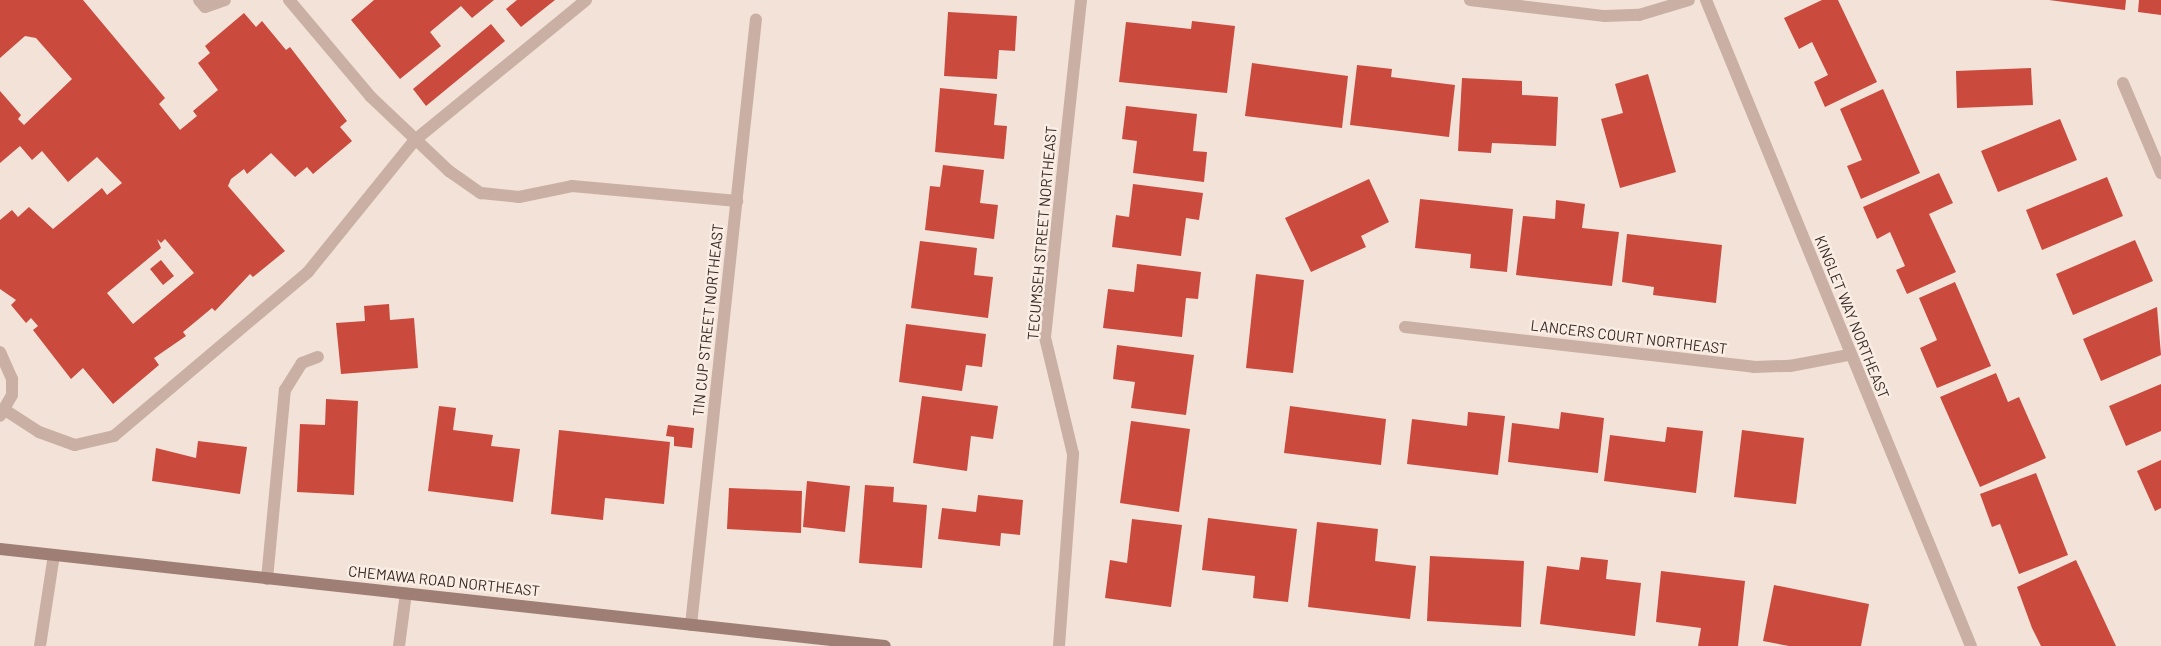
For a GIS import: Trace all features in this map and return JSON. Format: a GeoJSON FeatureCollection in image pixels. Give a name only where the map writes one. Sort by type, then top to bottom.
{"type":"FeatureCollection","features":[{"type":"Feature","properties":{"kind":"main road","name":"CHEMAWA ROAD NORTHEAST"},"geometry":{"type":"LineString","coordinates":[[0,549],[885,646]]}},
{"type":"Feature","properties":{"kind":"street"},"geometry":{"type":"LineString","coordinates":[[199,0],[205,7],[225,0]]}},
{"type":"Feature","properties":{"kind":"street"},"geometry":{"type":"LineString","coordinates":[[289,0],[371,97],[416,140],[481,193],[500,198],[572,186],[737,202]]}},
{"type":"Feature","properties":{"kind":"street"},"geometry":{"type":"LineString","coordinates":[[0,352],[12,379],[2,413],[39,432],[75,445],[114,436],[308,272],[416,140],[586,0]]}},
{"type":"Feature","properties":{"kind":"street","name":"TECUMSEH STREET NORTHEAST"},"geometry":{"type":"LineString","coordinates":[[1059,646],[1073,454],[1046,337],[1081,0]]}},
{"type":"Feature","properties":{"kind":"street"},"geometry":{"type":"LineString","coordinates":[[1470,0],[1605,16],[1639,15],[1689,0]]}},
{"type":"Feature","properties":{"kind":"street","name":"KINGLET WAY NORTHEAST"},"geometry":{"type":"LineString","coordinates":[[1706,0],[1849,355],[1971,646]]}},
{"type":"Feature","properties":{"kind":"street","name":"TIN CUP STREET NORTHEAST"},"geometry":{"type":"LineString","coordinates":[[691,625],[756,19]]}},
{"type":"Feature","properties":{"kind":"street"},"geometry":{"type":"LineString","coordinates":[[2123,84],[2161,174]]}},
{"type":"Feature","properties":{"kind":"street","name":"LANCERS COURT NORTHEAST"},"geometry":{"type":"LineString","coordinates":[[1404,327],[1754,367],[1790,366],[1849,355]]}},
{"type":"Feature","properties":{"kind":"street"},"geometry":{"type":"LineString","coordinates":[[267,579],[284,390],[302,363],[318,357]]}},
{"type":"Feature","properties":{"kind":"street"},"geometry":{"type":"LineString","coordinates":[[40,646],[54,555]]}},
{"type":"Feature","properties":{"kind":"street"},"geometry":{"type":"LineString","coordinates":[[399,646],[406,594]]}},
{"type":"Feature","properties":{"kind":"building"},"geometry":{"type":"Polygon","coordinates":[[[0,0],[83,0],[165,98],[159,104],[180,130],[197,116],[193,111],[218,90],[198,63],[210,53],[205,46],[244,13],[256,27],[262,21],[286,50],[290,47],[347,121],[340,127],[352,141],[313,174],[307,167],[295,177],[271,153],[247,174],[244,169],[231,179],[228,186],[285,251],[253,277],[250,274],[215,311],[212,308],[183,332],[186,336],[154,358],[159,365],[113,404],[83,368],[71,379],[33,330],[38,326],[31,318],[26,323],[11,305],[16,300],[0,289],[0,220],[12,210],[18,217],[29,207],[53,229],[102,188],[107,195],[122,183],[97,157],[68,182],[42,151],[32,160],[20,146],[0,163],[0,91],[21,115],[18,119],[24,125],[72,79],[36,38],[25,36],[0,58],[0,0]],[[157,239],[161,248],[107,293],[133,324],[194,273],[165,239],[161,243],[157,239]]]}},
{"type":"Feature","properties":{"kind":"building"},"geometry":{"type":"Polygon","coordinates":[[[374,0],[494,0],[472,18],[461,6],[430,32],[441,46],[400,79],[351,20],[374,0]]]}},
{"type":"Feature","properties":{"kind":"building"},"geometry":{"type":"Polygon","coordinates":[[[517,0],[555,0],[521,27],[506,9],[517,0]]]}},
{"type":"Feature","properties":{"kind":"building"},"geometry":{"type":"Polygon","coordinates":[[[1822,0],[1838,0],[1877,82],[1825,107],[1814,82],[1828,75],[1812,42],[1799,49],[1784,18],[1822,0]]]}},
{"type":"Feature","properties":{"kind":"building"},"geometry":{"type":"Polygon","coordinates":[[[2049,0],[2126,0],[2125,10],[2049,0]]]}},
{"type":"Feature","properties":{"kind":"building"},"geometry":{"type":"Polygon","coordinates":[[[2139,0],[2161,0],[2161,15],[2138,12],[2139,0]]]}},
{"type":"Feature","properties":{"kind":"building"},"geometry":{"type":"Polygon","coordinates":[[[948,12],[1017,16],[1015,51],[999,50],[997,79],[944,76],[948,12]]]}},
{"type":"Feature","properties":{"kind":"building"},"geometry":{"type":"Polygon","coordinates":[[[1192,21],[1235,26],[1227,93],[1119,82],[1126,22],[1191,29],[1192,21]]]}},
{"type":"Feature","properties":{"kind":"building"},"geometry":{"type":"Polygon","coordinates":[[[491,24],[505,41],[426,106],[413,89],[491,24]]]}},
{"type":"Feature","properties":{"kind":"building"},"geometry":{"type":"Polygon","coordinates":[[[1252,63],[1348,76],[1342,128],[1245,116],[1252,63]]]}},
{"type":"Feature","properties":{"kind":"building"},"geometry":{"type":"Polygon","coordinates":[[[1357,65],[1392,69],[1391,77],[1455,85],[1449,137],[1350,125],[1357,65]]]}},
{"type":"Feature","properties":{"kind":"building"},"geometry":{"type":"Polygon","coordinates":[[[2031,68],[2033,105],[1957,108],[1956,71],[2031,68]]]}},
{"type":"Feature","properties":{"kind":"building"},"geometry":{"type":"Polygon","coordinates":[[[1648,74],[1676,172],[1620,188],[1601,119],[1623,113],[1615,84],[1648,74]]]}},
{"type":"Feature","properties":{"kind":"building"},"geometry":{"type":"Polygon","coordinates":[[[1462,78],[1522,81],[1522,95],[1558,97],[1556,146],[1492,143],[1491,153],[1458,151],[1462,78]]]}},
{"type":"Feature","properties":{"kind":"building"},"geometry":{"type":"Polygon","coordinates":[[[940,88],[997,94],[994,125],[1007,126],[1004,159],[935,152],[940,88]]]}},
{"type":"Feature","properties":{"kind":"building"},"geometry":{"type":"Polygon","coordinates":[[[1883,89],[1920,173],[1861,199],[1847,166],[1862,160],[1840,109],[1883,89]]]}},
{"type":"Feature","properties":{"kind":"building"},"geometry":{"type":"Polygon","coordinates":[[[1126,106],[1197,114],[1193,151],[1207,152],[1204,182],[1133,173],[1137,141],[1122,139],[1126,106]]]}},
{"type":"Feature","properties":{"kind":"building"},"geometry":{"type":"Polygon","coordinates":[[[2060,119],[2077,160],[1998,192],[1981,151],[2060,119]]]}},
{"type":"Feature","properties":{"kind":"building"},"geometry":{"type":"Polygon","coordinates":[[[943,165],[984,170],[980,203],[998,205],[994,239],[925,230],[930,186],[940,187],[943,165]]]}},
{"type":"Feature","properties":{"kind":"building"},"geometry":{"type":"Polygon","coordinates":[[[1939,173],[1953,203],[1929,214],[1956,272],[1907,294],[1896,270],[1905,266],[1890,232],[1877,239],[1863,207],[1939,173]]]}},
{"type":"Feature","properties":{"kind":"building"},"geometry":{"type":"Polygon","coordinates":[[[2107,177],[2123,216],[2042,250],[2026,210],[2107,177]]]}},
{"type":"Feature","properties":{"kind":"building"},"geometry":{"type":"Polygon","coordinates":[[[1369,179],[1389,222],[1361,236],[1366,247],[1311,272],[1285,218],[1369,179]]]}},
{"type":"Feature","properties":{"kind":"building"},"geometry":{"type":"Polygon","coordinates":[[[1133,184],[1203,193],[1199,220],[1186,218],[1181,256],[1112,247],[1116,215],[1129,217],[1133,184]]]}},
{"type":"Feature","properties":{"kind":"building"},"geometry":{"type":"Polygon","coordinates":[[[1420,199],[1513,209],[1507,272],[1470,268],[1471,254],[1415,248],[1420,199]]]}},
{"type":"Feature","properties":{"kind":"building"},"geometry":{"type":"Polygon","coordinates":[[[1556,200],[1585,204],[1582,228],[1619,232],[1612,286],[1516,275],[1523,216],[1555,219],[1556,200]]]}},
{"type":"Feature","properties":{"kind":"building"},"geometry":{"type":"Polygon","coordinates":[[[1627,234],[1722,245],[1716,303],[1653,295],[1654,287],[1622,282],[1627,234]]]}},
{"type":"Feature","properties":{"kind":"building"},"geometry":{"type":"Polygon","coordinates":[[[2135,240],[2153,281],[2073,315],[2056,274],[2135,240]]]}},
{"type":"Feature","properties":{"kind":"building"},"geometry":{"type":"Polygon","coordinates":[[[920,241],[977,248],[974,275],[993,277],[988,318],[911,308],[920,241]]]}},
{"type":"Feature","properties":{"kind":"building"},"geometry":{"type":"Polygon","coordinates":[[[161,260],[174,276],[163,285],[150,269],[161,260]]]}},
{"type":"Feature","properties":{"kind":"building"},"geometry":{"type":"Polygon","coordinates":[[[1137,264],[1201,272],[1198,299],[1186,298],[1182,337],[1103,328],[1108,289],[1134,292],[1137,264]]]}},
{"type":"Feature","properties":{"kind":"building"},"geometry":{"type":"Polygon","coordinates":[[[1256,274],[1304,280],[1293,373],[1246,368],[1256,274]]]}},
{"type":"Feature","properties":{"kind":"building"},"geometry":{"type":"Polygon","coordinates":[[[1955,282],[1991,366],[1937,388],[1920,348],[1937,340],[1919,298],[1955,282]]]}},
{"type":"Feature","properties":{"kind":"building"},"geometry":{"type":"Polygon","coordinates":[[[389,304],[390,320],[414,318],[418,368],[341,374],[336,323],[365,321],[364,306],[389,304]]]}},
{"type":"Feature","properties":{"kind":"building"},"geometry":{"type":"Polygon","coordinates":[[[2157,307],[2161,355],[2101,381],[2083,339],[2157,307]]]}},
{"type":"Feature","properties":{"kind":"building"},"geometry":{"type":"Polygon","coordinates":[[[906,324],[986,334],[982,367],[966,365],[962,391],[899,382],[906,324]]]}},
{"type":"Feature","properties":{"kind":"building"},"geometry":{"type":"Polygon","coordinates":[[[1117,345],[1194,355],[1186,415],[1131,408],[1135,382],[1113,379],[1117,345]]]}},
{"type":"Feature","properties":{"kind":"building"},"geometry":{"type":"Polygon","coordinates":[[[1996,373],[2008,402],[2019,397],[2046,458],[1980,487],[1940,397],[1996,373]]]}},
{"type":"Feature","properties":{"kind":"building"},"geometry":{"type":"Polygon","coordinates":[[[2161,384],[2161,431],[2126,446],[2109,406],[2161,384]]]}},
{"type":"Feature","properties":{"kind":"building"},"geometry":{"type":"Polygon","coordinates":[[[922,396],[998,406],[993,439],[971,436],[967,471],[913,463],[922,396]]]}},
{"type":"Feature","properties":{"kind":"building"},"geometry":{"type":"Polygon","coordinates":[[[326,399],[358,401],[354,495],[297,492],[300,424],[325,425],[326,399]]]}},
{"type":"Feature","properties":{"kind":"building"},"geometry":{"type":"Polygon","coordinates":[[[439,406],[456,408],[453,430],[493,435],[491,446],[520,449],[513,502],[428,491],[439,406]]]}},
{"type":"Feature","properties":{"kind":"building"},"geometry":{"type":"Polygon","coordinates":[[[1290,406],[1386,419],[1381,465],[1284,453],[1290,406]]]}},
{"type":"Feature","properties":{"kind":"building"},"geometry":{"type":"Polygon","coordinates":[[[1468,412],[1505,416],[1498,475],[1407,464],[1412,419],[1467,426],[1468,412]]]}},
{"type":"Feature","properties":{"kind":"building"},"geometry":{"type":"Polygon","coordinates":[[[1561,412],[1604,418],[1598,473],[1508,462],[1512,423],[1559,429],[1561,412]]]}},
{"type":"Feature","properties":{"kind":"building"},"geometry":{"type":"Polygon","coordinates":[[[1131,421],[1190,429],[1179,512],[1120,503],[1131,421]]]}},
{"type":"Feature","properties":{"kind":"building"},"geometry":{"type":"Polygon","coordinates":[[[668,425],[694,428],[692,448],[674,446],[674,437],[666,436],[668,425]]]}},
{"type":"Feature","properties":{"kind":"building"},"geometry":{"type":"Polygon","coordinates":[[[1667,427],[1703,431],[1696,493],[1604,481],[1610,435],[1665,442],[1667,427]]]}},
{"type":"Feature","properties":{"kind":"building"},"geometry":{"type":"Polygon","coordinates":[[[559,430],[670,442],[664,504],[605,498],[603,520],[551,514],[559,430]]]}},
{"type":"Feature","properties":{"kind":"building"},"geometry":{"type":"Polygon","coordinates":[[[1742,430],[1804,438],[1796,504],[1734,497],[1742,430]]]}},
{"type":"Feature","properties":{"kind":"building"},"geometry":{"type":"Polygon","coordinates":[[[198,441],[247,447],[240,494],[152,481],[156,448],[196,458],[198,441]]]}},
{"type":"Feature","properties":{"kind":"building"},"geometry":{"type":"Polygon","coordinates":[[[2161,460],[2161,508],[2155,511],[2137,471],[2161,460]]]}},
{"type":"Feature","properties":{"kind":"building"},"geometry":{"type":"Polygon","coordinates":[[[2036,473],[2068,555],[2019,574],[2000,524],[1992,527],[1980,494],[2036,473]]]}},
{"type":"Feature","properties":{"kind":"building"},"geometry":{"type":"Polygon","coordinates":[[[807,481],[850,486],[845,532],[803,527],[807,481]]]}},
{"type":"Feature","properties":{"kind":"building"},"geometry":{"type":"Polygon","coordinates":[[[865,485],[894,487],[893,502],[927,505],[922,568],[859,563],[865,485]]]}},
{"type":"Feature","properties":{"kind":"building"},"geometry":{"type":"Polygon","coordinates":[[[729,488],[802,491],[801,533],[727,529],[729,488]]]}},
{"type":"Feature","properties":{"kind":"building"},"geometry":{"type":"Polygon","coordinates":[[[978,495],[1023,500],[1020,535],[1001,533],[1000,546],[938,539],[942,508],[976,512],[978,495]]]}},
{"type":"Feature","properties":{"kind":"building"},"geometry":{"type":"Polygon","coordinates":[[[1208,518],[1297,529],[1288,602],[1253,598],[1255,576],[1202,570],[1208,518]]]}},
{"type":"Feature","properties":{"kind":"building"},"geometry":{"type":"Polygon","coordinates":[[[1132,519],[1182,525],[1171,607],[1105,598],[1110,560],[1127,563],[1132,519]]]}},
{"type":"Feature","properties":{"kind":"building"},"geometry":{"type":"Polygon","coordinates":[[[1317,522],[1378,529],[1375,561],[1416,566],[1410,619],[1308,607],[1317,522]]]}},
{"type":"Feature","properties":{"kind":"building"},"geometry":{"type":"Polygon","coordinates":[[[1430,556],[1524,561],[1521,627],[1427,621],[1430,556]]]}},
{"type":"Feature","properties":{"kind":"building"},"geometry":{"type":"Polygon","coordinates":[[[1581,557],[1608,560],[1606,579],[1641,583],[1635,636],[1540,624],[1547,566],[1579,570],[1581,557]]]}},
{"type":"Feature","properties":{"kind":"building"},"geometry":{"type":"Polygon","coordinates":[[[2076,560],[2116,646],[2041,646],[2032,628],[2017,587],[2076,560]]]}},
{"type":"Feature","properties":{"kind":"building"},"geometry":{"type":"Polygon","coordinates":[[[1661,571],[1745,581],[1738,646],[1698,646],[1701,628],[1656,622],[1661,571]]]}},
{"type":"Feature","properties":{"kind":"building"},"geometry":{"type":"Polygon","coordinates":[[[1774,585],[1869,604],[1861,646],[1789,646],[1763,641],[1774,585]]]}}]}
